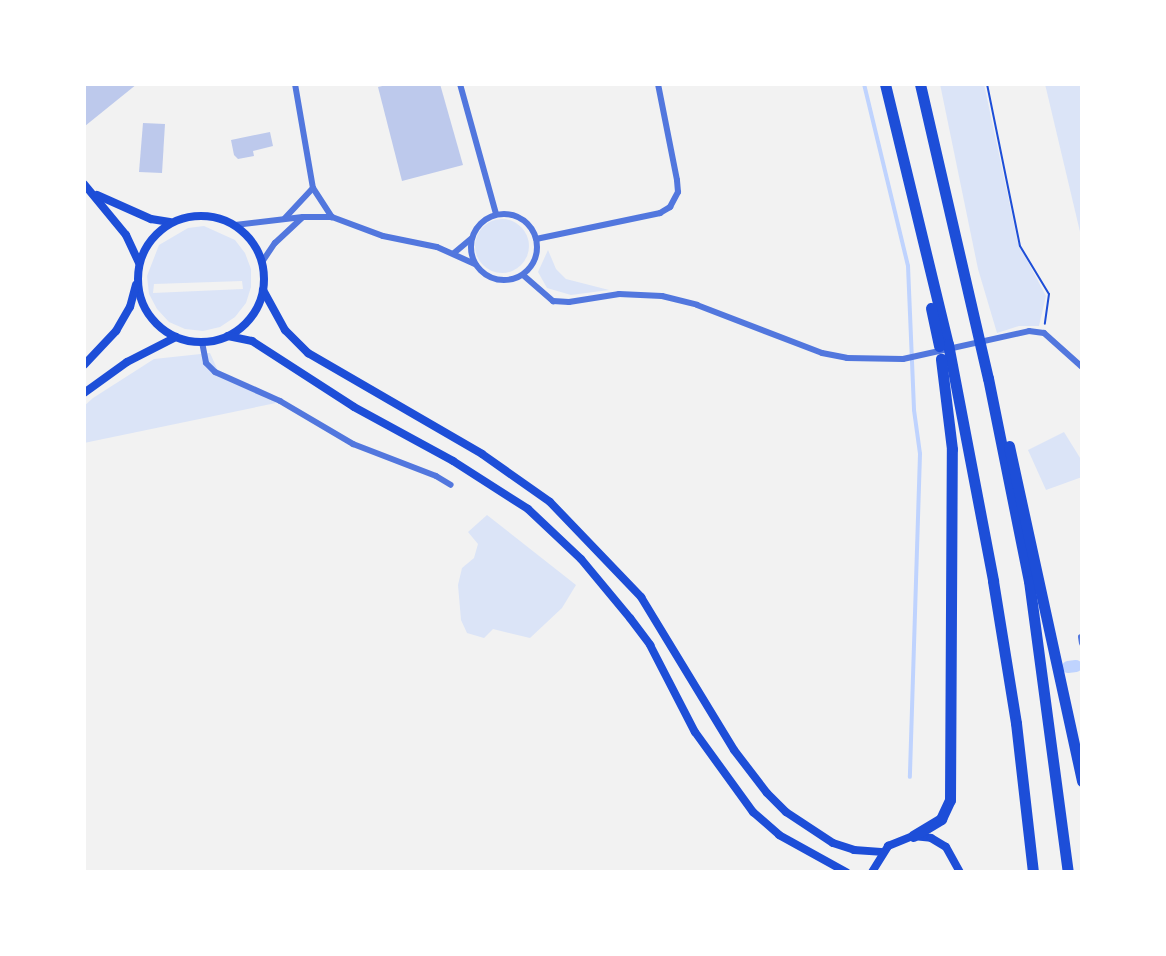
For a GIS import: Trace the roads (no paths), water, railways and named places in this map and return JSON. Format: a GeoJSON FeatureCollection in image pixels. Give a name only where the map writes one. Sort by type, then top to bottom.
{"type":"FeatureCollection","features":[{"type":"Feature","properties":{"kind":"highway"},"geometry":{"type":"LineString","coordinates":[[884,84],[939,346]]}},
{"type":"Feature","properties":{"kind":"highway"},"geometry":{"type":"LineString","coordinates":[[884,84],[948,344],[993,581],[1016,723],[1033,872]]}},
{"type":"Feature","properties":{"kind":"highway"},"geometry":{"type":"LineString","coordinates":[[920,84],[988,378],[1029,581],[1068,872]]}},
{"type":"Feature","properties":{"kind":"highway"},"geometry":{"type":"LineString","coordinates":[[948,205],[1019,488],[1082,781]]}},
{"type":"Feature","properties":{"kind":"highway"},"geometry":{"type":"LineString","coordinates":[[913,836],[941,819],[950,800],[952,449],[941,359]]}},
{"type":"Feature","properties":{"kind":"main road"},"geometry":{"type":"LineString","coordinates":[[84,184],[126,235],[139,264]]}},
{"type":"Feature","properties":{"kind":"main road"},"geometry":{"type":"LineString","coordinates":[[92,192],[151,219],[171,222],[201,215],[235,225],[252,241],[262,262],[263,290],[254,313],[228,336]]}},
{"type":"Feature","properties":{"kind":"main road"},"geometry":{"type":"LineString","coordinates":[[84,365],[116,331],[130,307],[139,264],[154,236],[171,222]]}},
{"type":"Feature","properties":{"kind":"main road"},"geometry":{"type":"LineString","coordinates":[[137,280],[144,308],[153,320],[176,337],[202,342],[228,336],[252,341],[354,407],[453,461],[528,509],[581,559],[630,618],[650,645],[695,732],[753,812],[779,835],[846,872]]}},
{"type":"Feature","properties":{"kind":"main road"},"geometry":{"type":"LineString","coordinates":[[263,290],[285,330],[308,353],[482,454],[550,502],[641,597],[734,750],[767,793],[786,812],[833,843],[854,850],[881,852]]}},
{"type":"Feature","properties":{"kind":"main road"},"geometry":{"type":"LineString","coordinates":[[84,393],[127,362],[176,337]]}},
{"type":"Feature","properties":{"kind":"main road"},"geometry":{"type":"LineString","coordinates":[[872,872],[881,852],[895,841],[913,836],[931,838],[946,847],[960,872]]}},
{"type":"Feature","properties":{"kind":"street"},"geometry":{"type":"LineString","coordinates":[[295,84],[313,188],[332,217]]}},
{"type":"Feature","properties":{"kind":"street"},"geometry":{"type":"LineString","coordinates":[[460,84],[496,214]]}},
{"type":"Feature","properties":{"kind":"street"},"geometry":{"type":"LineString","coordinates":[[536,239],[660,213],[675,201],[677,180],[658,84]]}},
{"type":"Feature","properties":{"kind":"street"},"geometry":{"type":"LineString","coordinates":[[285,219],[313,188]]}},
{"type":"Feature","properties":{"kind":"street"},"geometry":{"type":"LineString","coordinates":[[235,225],[332,217],[383,236],[412,240],[454,253],[475,264],[490,277],[500,280],[523,275],[535,255],[536,239],[525,222],[516,216],[496,214],[478,225],[472,238],[454,253]]}},
{"type":"Feature","properties":{"kind":"street"},"geometry":{"type":"LineString","coordinates":[[262,262],[275,243],[303,217]]}},
{"type":"Feature","properties":{"kind":"street"},"geometry":{"type":"LineString","coordinates":[[472,238],[475,264]]}},
{"type":"Feature","properties":{"kind":"street"},"geometry":{"type":"LineString","coordinates":[[523,275],[553,301],[569,302],[619,294],[662,296],[697,305],[822,353],[875,361],[903,359],[1020,333],[1044,333],[1082,367]]}},
{"type":"Feature","properties":{"kind":"street"},"geometry":{"type":"LineString","coordinates":[[202,342],[206,363],[215,372],[280,401],[353,444],[436,476],[451,485]]}},
{"type":"Feature","properties":{"kind":"waterway"},"geometry":{"type":"LineString","coordinates":[[864,84],[908,266],[914,410],[920,454],[910,777]]}},
{"type":"Feature","properties":{"kind":"waterway"},"geometry":{"type":"LineString","coordinates":[[1068,667],[1076,666]]}}]}
